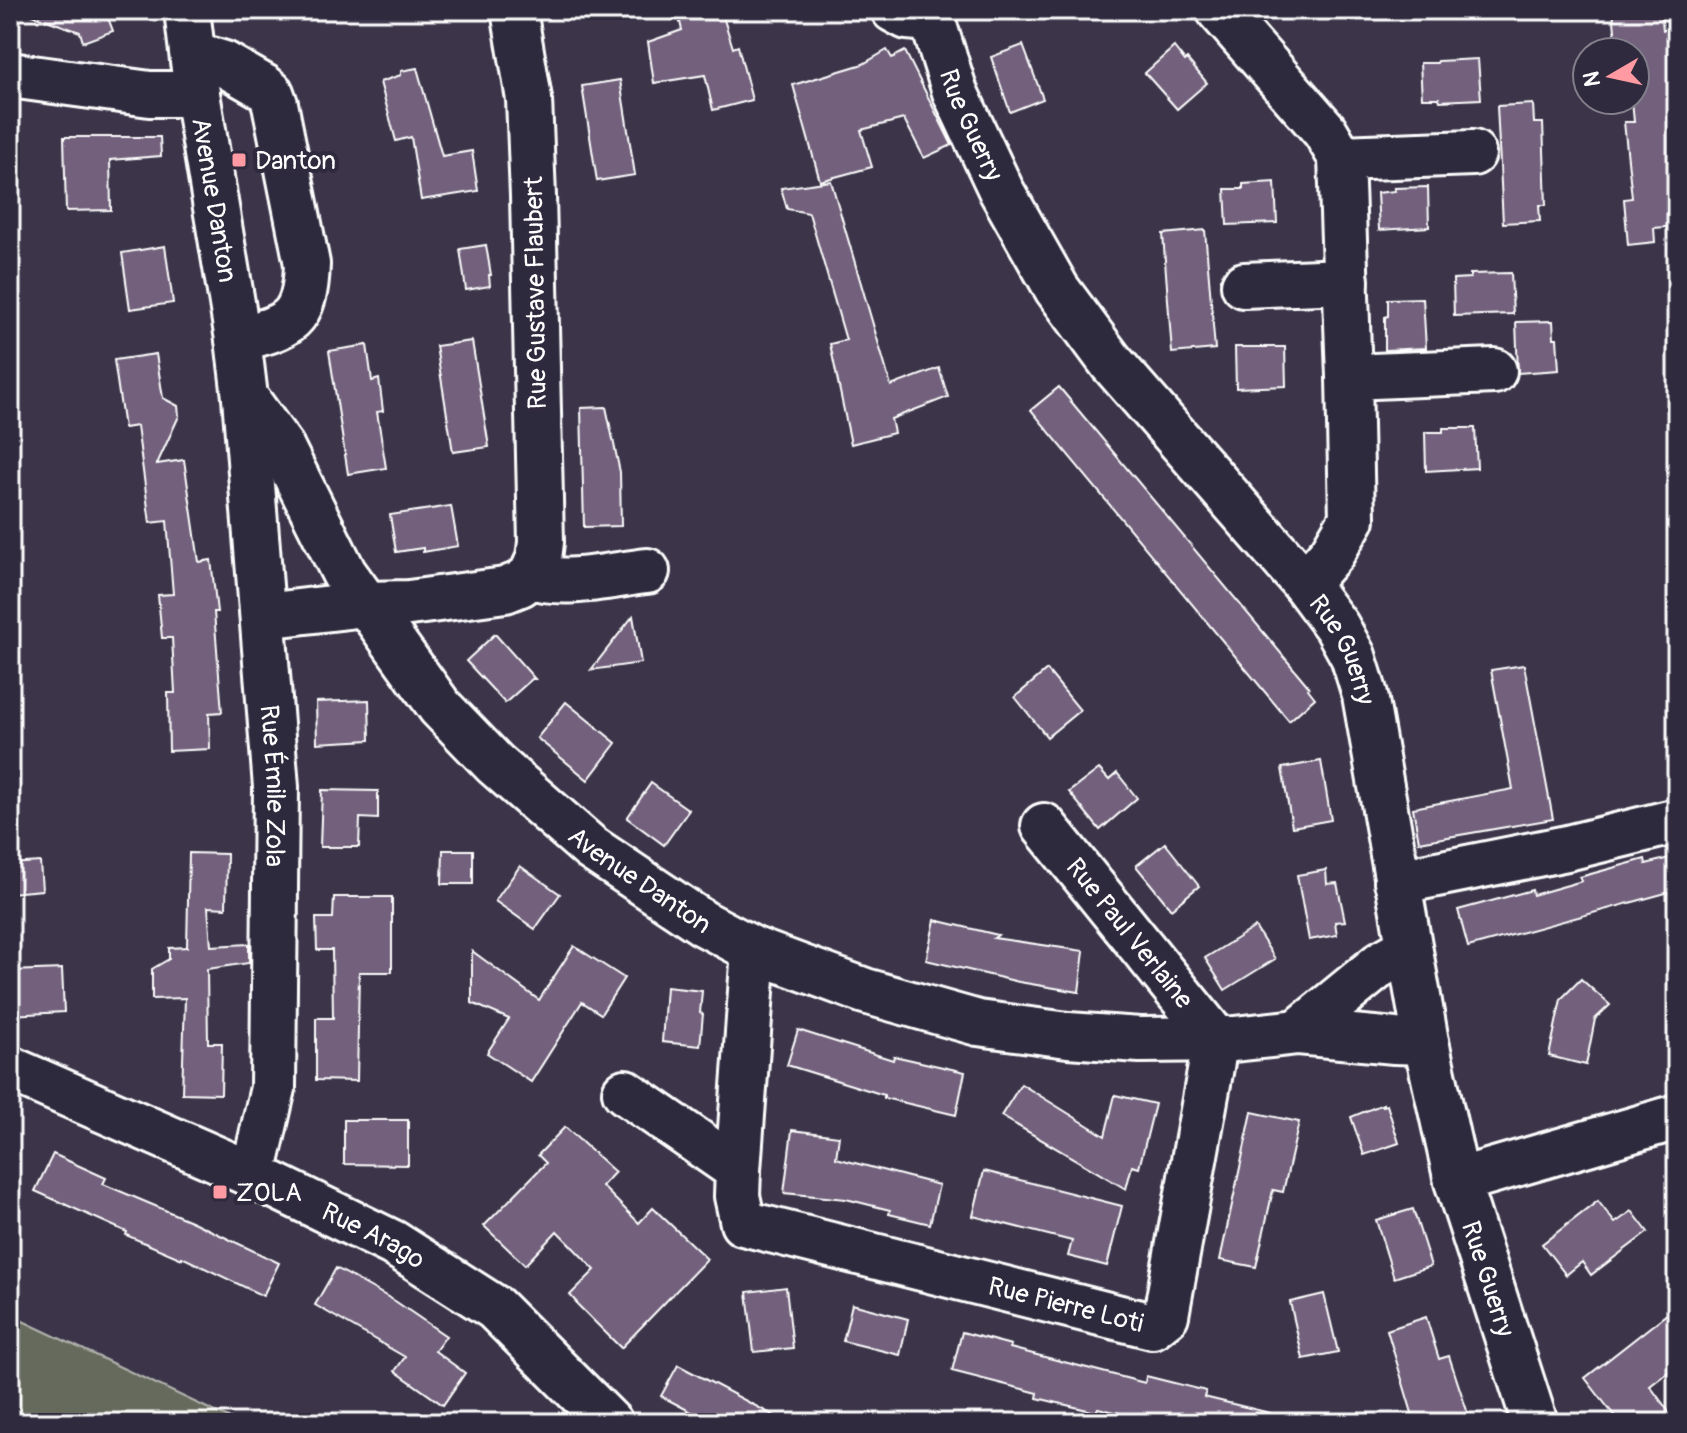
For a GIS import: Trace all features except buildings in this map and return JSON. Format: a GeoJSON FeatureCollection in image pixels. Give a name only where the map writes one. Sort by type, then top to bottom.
{"type":"FeatureCollection","features":[{"type":"Feature","properties":{"kind":"street","name":"Avenue Danton"},"geometry":{"type":"LineString","coordinates":[[187,10],[245,397],[282,448],[344,573],[440,707],[495,764],[591,848],[703,923],[754,950],[865,991],[978,1023],[1068,1035],[1140,1040],[1216,1039],[1298,1032],[1426,1042]]}},
{"type":"Feature","properties":{"kind":"street","name":"Rue Gustave Flaubert"},"geometry":{"type":"LineString","coordinates":[[514,10],[529,99],[533,196],[541,542],[539,559],[531,576]]}},
{"type":"Feature","properties":{"kind":"street"},"geometry":{"type":"LineString","coordinates":[[1219,10],[1325,131],[1341,158],[1352,519],[1332,553],[1305,584]]}},
{"type":"Feature","properties":{"kind":"street","name":"Rue Guerry"},"geometry":{"type":"LineString","coordinates":[[919,13],[1001,190],[1057,289],[1111,362],[1305,584],[1337,627],[1353,656],[1365,695],[1426,1042],[1457,1181],[1535,1423]]}},
{"type":"Feature","properties":{"kind":"street"},"geometry":{"type":"LineString","coordinates":[[10,75],[150,94],[195,77],[211,60],[224,64],[271,93],[307,264],[306,287],[300,307],[290,321],[274,330],[238,339]]}},
{"type":"Feature","properties":{"kind":"street"},"geometry":{"type":"LineString","coordinates":[[1341,158],[1473,153]]}},
{"type":"Feature","properties":{"kind":"street"},"geometry":{"type":"LineString","coordinates":[[1244,285],[1346,281]]}},
{"type":"Feature","properties":{"kind":"street"},"geometry":{"type":"LineString","coordinates":[[1349,377],[1494,371]]}},
{"type":"Feature","properties":{"kind":"street","name":"Rue Émile Zola"},"geometry":{"type":"LineString","coordinates":[[245,397],[276,787],[273,1088],[253,1175]]}},
{"type":"Feature","properties":{"kind":"street"},"geometry":{"type":"LineString","coordinates":[[264,616],[365,604],[409,603],[505,590],[531,576],[547,581],[565,581],[647,571]]}},
{"type":"Feature","properties":{"kind":"street"},"geometry":{"type":"LineString","coordinates":[[1397,882],[1567,848],[1677,821]]}},
{"type":"Feature","properties":{"kind":"street","name":"Rue Paul Verlaine"},"geometry":{"type":"LineString","coordinates":[[1044,826],[1216,1039]]}},
{"type":"Feature","properties":{"kind":"street"},"geometry":{"type":"LineString","coordinates":[[1298,1032],[1382,963],[1409,948]]}},
{"type":"Feature","properties":{"kind":"street","name":"Rue Pierre Loti"},"geometry":{"type":"LineString","coordinates":[[754,950],[738,1170],[737,1196],[743,1223],[1152,1326],[1166,1315],[1216,1039]]}},
{"type":"Feature","properties":{"kind":"street","name":"Rue Arago"},"geometry":{"type":"LineString","coordinates":[[10,1069],[253,1175],[393,1243],[495,1308],[610,1423]]}},
{"type":"Feature","properties":{"kind":"street"},"geometry":{"type":"LineString","coordinates":[[625,1092],[738,1170]]}},
{"type":"Feature","properties":{"kind":"street"},"geometry":{"type":"LineString","coordinates":[[1457,1181],[1677,1117]]}},
{"type":"Feature","properties":{"kind":"green space"},"geometry":{"type":"Polygon","coordinates":[[[10,1315],[239,1423],[10,1423],[10,1315]]]}},
{"type":"Feature","properties":{"kind":"place","name":"Danton"},"geometry":{"type":"Point","coordinates":[239,160]}},
{"type":"Feature","properties":{"kind":"place","name":"ZOLA"},"geometry":{"type":"Point","coordinates":[220,1192]}}]}
